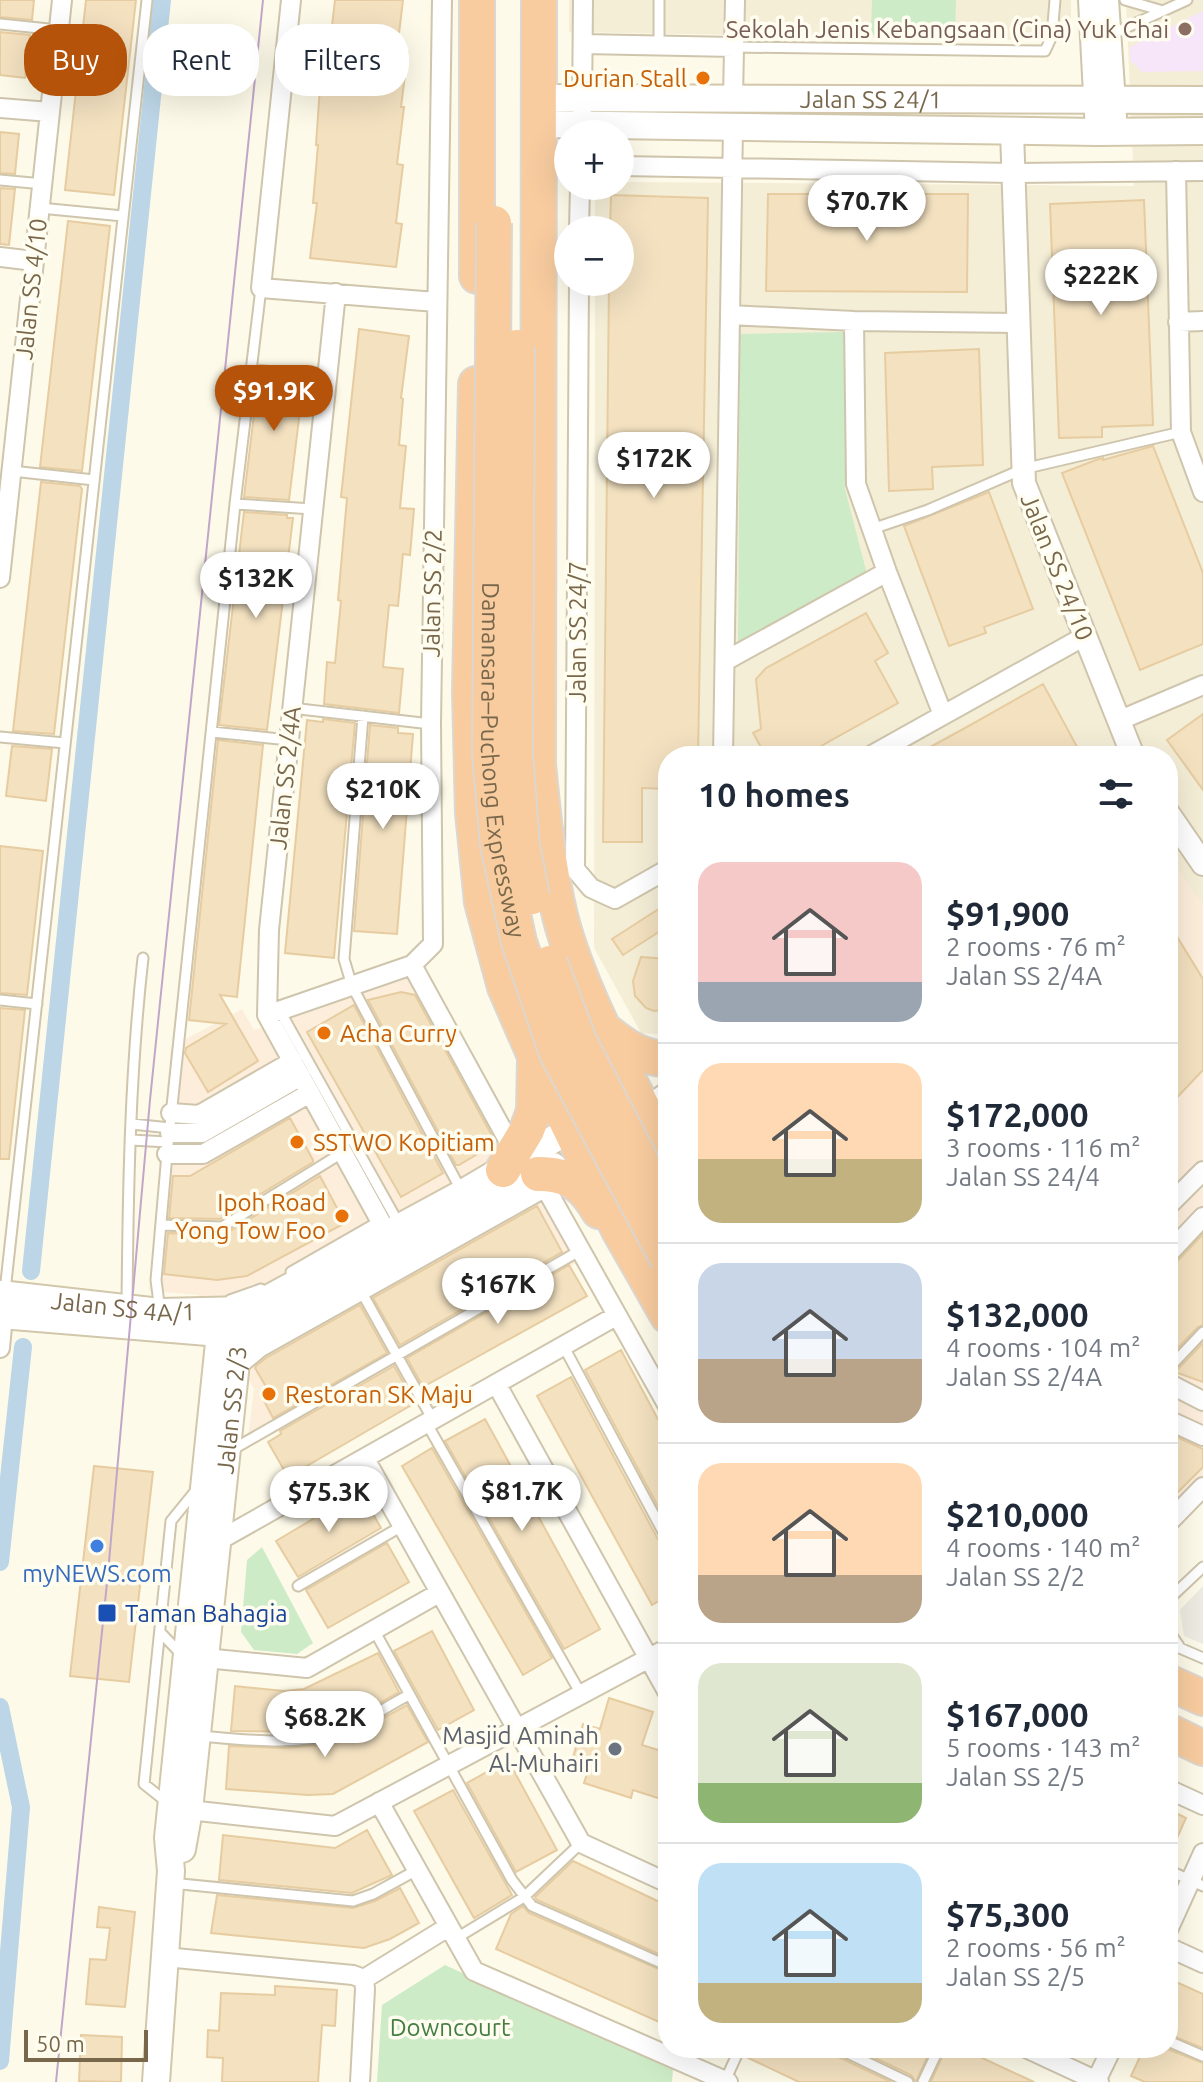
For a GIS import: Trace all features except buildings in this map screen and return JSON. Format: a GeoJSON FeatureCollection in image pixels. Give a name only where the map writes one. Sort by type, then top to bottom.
{"type":"FeatureCollection","features":[{"type":"Feature","properties":{"kind":"highway"},"geometry":{"type":"LineString","coordinates":[[477,0],[477,372],[470,691],[473,813],[482,902],[505,987],[535,1056],[619,1230],[658,1298]]}},
{"type":"Feature","properties":{"kind":"highway"},"geometry":{"type":"LineString","coordinates":[[494,0],[506,223]]}},
{"type":"Feature","properties":{"kind":"highway"},"geometry":{"type":"LineString","coordinates":[[506,223],[517,0]]}},
{"type":"Feature","properties":{"kind":"highway"},"geometry":{"type":"LineString","coordinates":[[539,0],[538,764],[545,835],[561,919],[603,1028],[654,1103]]}},
{"type":"Feature","properties":{"kind":"highway","name":"Damansara–Puchong Expressway"},"geometry":{"type":"LineString","coordinates":[[506,223],[515,755],[522,845],[540,936],[579,1041],[658,1192]]}},
{"type":"Feature","properties":{"kind":"highway","name":"Damansara–Puchong Expressway"},"geometry":{"type":"LineString","coordinates":[[506,223],[490,754],[498,845],[519,942],[557,1053],[658,1241]]}},
{"type":"Feature","properties":{"kind":"highway"},"geometry":{"type":"LineString","coordinates":[[535,1056],[561,1060],[579,1055],[593,1044],[603,1028]]}},
{"type":"Feature","properties":{"kind":"highway"},"geometry":{"type":"LineString","coordinates":[[603,1028],[630,1050],[658,1059]]}},
{"type":"Feature","properties":{"kind":"highway"},"geometry":{"type":"LineString","coordinates":[[535,1056],[534,1111],[527,1130],[525,1170],[557,1174],[573,1180],[591,1197],[604,1219],[619,1230]]}},
{"type":"Feature","properties":{"kind":"highway"},"geometry":{"type":"LineString","coordinates":[[619,1230],[615,1202],[624,1178],[630,1171],[646,1163],[658,1161]]}},
{"type":"Feature","properties":{"kind":"highway"},"geometry":{"type":"LineString","coordinates":[[1178,1687],[1203,1698]]}},
{"type":"Feature","properties":{"kind":"highway"},"geometry":{"type":"LineString","coordinates":[[1178,1712],[1203,1721]]}},
{"type":"Feature","properties":{"kind":"highway"},"geometry":{"type":"LineString","coordinates":[[1178,1736],[1203,1748]]}},
{"type":"Feature","properties":{"kind":"highway"},"geometry":{"type":"LineString","coordinates":[[1178,1760],[1203,1771]]}},
{"type":"Feature","properties":{"kind":"main road","name":"Jalan SS 24/1"},"geometry":{"type":"LineString","coordinates":[[539,111],[583,98],[1203,100]]}},
{"type":"Feature","properties":{"kind":"main road","name":"Jalan SS 24/1"},"geometry":{"type":"LineString","coordinates":[[539,111],[567,120]]}},
{"type":"Feature","properties":{"kind":"main road","name":"Jalan SS 24/1"},"geometry":{"type":"LineString","coordinates":[[634,126],[1203,131]]}},
{"type":"Feature","properties":{"kind":"main road"},"geometry":{"type":"LineString","coordinates":[[577,1140],[654,1103]]}},
{"type":"Feature","properties":{"kind":"main road","name":"Jalan SS 2/3"},"geometry":{"type":"LineString","coordinates":[[233,1325],[252,1330],[293,1310],[577,1140]]}},
{"type":"Feature","properties":{"kind":"main road","name":"Jalan SS 2/3"},"geometry":{"type":"LineString","coordinates":[[156,2082],[171,1877],[183,1847],[180,1808],[195,1659],[204,1481],[233,1325],[389,1227],[463,1193],[525,1170],[577,1140]]}},
{"type":"Feature","properties":{"kind":"main road","name":"Jalan SS 4A/1"},"geometry":{"type":"LineString","coordinates":[[1,1320],[159,1306],[233,1325]]}},
{"type":"Feature","properties":{"kind":"main road","name":"Jalan SS 4A/1"},"geometry":{"type":"LineString","coordinates":[[1,1320],[233,1325]]}},
{"type":"Feature","properties":{"kind":"main road","name":"Jalan SS 2/3"},"geometry":{"type":"LineString","coordinates":[[180,1808],[197,1736],[195,1659],[218,1541],[235,1368],[233,1325]]}},
{"type":"Feature","properties":{"kind":"street","name":"Jalan SS 4/10"},"geometry":{"type":"LineString","coordinates":[[60,24],[62,0]]}},
{"type":"Feature","properties":{"kind":"street"},"geometry":{"type":"LineString","coordinates":[[291,0],[261,288],[436,302]]}},
{"type":"Feature","properties":{"kind":"street","name":"Jalan SS 2/2"},"geometry":{"type":"LineString","coordinates":[[412,965],[433,944],[431,724],[442,0]]}},
{"type":"Feature","properties":{"kind":"street"},"geometry":{"type":"LineString","coordinates":[[582,120],[583,0]]}},
{"type":"Feature","properties":{"kind":"street"},"geometry":{"type":"LineString","coordinates":[[733,98],[735,0]]}},
{"type":"Feature","properties":{"kind":"street"},"geometry":{"type":"LineString","coordinates":[[1090,0],[1105,100]]}},
{"type":"Feature","properties":{"kind":"street"},"geometry":{"type":"LineString","coordinates":[[1106,132],[1107,0]]}},
{"type":"Feature","properties":{"kind":"street"},"geometry":{"type":"LineString","coordinates":[[583,44],[734,47]]}},
{"type":"Feature","properties":{"kind":"street","name":"Jalan SS 4/10"},"geometry":{"type":"LineString","coordinates":[[0,578],[4,505],[12,471],[52,96]]}},
{"type":"Feature","properties":{"kind":"street"},"geometry":{"type":"LineString","coordinates":[[0,108],[50,112]]}},
{"type":"Feature","properties":{"kind":"street"},"geometry":{"type":"LineString","coordinates":[[723,746],[733,127]]}},
{"type":"Feature","properties":{"kind":"street","name":"Jalan SS 24/10"},"geometry":{"type":"LineString","coordinates":[[1012,131],[1024,483],[1129,746]]}},
{"type":"Feature","properties":{"kind":"street"},"geometry":{"type":"LineString","coordinates":[[634,166],[1013,173],[1203,171]]}},
{"type":"Feature","properties":{"kind":"street"},"geometry":{"type":"LineString","coordinates":[[1176,171],[1181,432],[1203,492]]}},
{"type":"Feature","properties":{"kind":"street"},"geometry":{"type":"LineString","coordinates":[[0,257],[34,261]]}},
{"type":"Feature","properties":{"kind":"street","name":"Jalan SS 2/4A"},"geometry":{"type":"LineString","coordinates":[[336,293],[267,953],[274,1013],[301,1077],[342,1153],[389,1227]]}},
{"type":"Feature","properties":{"kind":"street","name":"Jalan SS 24/7"},"geometry":{"type":"LineString","coordinates":[[579,296],[575,869],[591,888],[615,899],[658,875]]}},
{"type":"Feature","properties":{"kind":"street"},"geometry":{"type":"LineString","coordinates":[[730,315],[854,321],[1018,323]]}},
{"type":"Feature","properties":{"kind":"street"},"geometry":{"type":"LineString","coordinates":[[854,321],[856,484],[943,715]]}},
{"type":"Feature","properties":{"kind":"street"},"geometry":{"type":"LineString","coordinates":[[1178,322],[1203,321]]}},
{"type":"Feature","properties":{"kind":"street"},"geometry":{"type":"LineString","coordinates":[[725,661],[887,572]]}},
{"type":"Feature","properties":{"kind":"street"},"geometry":{"type":"LineString","coordinates":[[888,746],[1085,636]]}},
{"type":"Feature","properties":{"kind":"street"},"geometry":{"type":"LineString","coordinates":[[1118,721],[1203,685]]}},
{"type":"Feature","properties":{"kind":"street"},"geometry":{"type":"LineString","coordinates":[[1178,828],[1203,864]]}},
{"type":"Feature","properties":{"kind":"street"},"geometry":{"type":"LineString","coordinates":[[274,1013],[412,965],[525,1170],[581,1250],[658,1389]]}},
{"type":"Feature","properties":{"kind":"street"},"geometry":{"type":"LineString","coordinates":[[301,1077],[203,1154],[169,1134],[199,1115],[301,1077]]}},
{"type":"Feature","properties":{"kind":"street"},"geometry":{"type":"LineString","coordinates":[[235,1368],[259,1348],[361,1291],[525,1170]]}},
{"type":"Feature","properties":{"kind":"street"},"geometry":{"type":"LineString","coordinates":[[1178,1196],[1203,1171]]}},
{"type":"Feature","properties":{"kind":"street"},"geometry":{"type":"LineString","coordinates":[[1178,1243],[1203,1217]]}},
{"type":"Feature","properties":{"kind":"street"},"geometry":{"type":"LineString","coordinates":[[218,1541],[616,1316]]}},
{"type":"Feature","properties":{"kind":"street"},"geometry":{"type":"LineString","coordinates":[[497,1385],[658,1676]]}},
{"type":"Feature","properties":{"kind":"street"},"geometry":{"type":"LineString","coordinates":[[1178,1388],[1203,1401]]}},
{"type":"Feature","properties":{"kind":"street"},"geometry":{"type":"LineString","coordinates":[[1178,1425],[1203,1436]]}},
{"type":"Feature","properties":{"kind":"street"},"geometry":{"type":"LineString","coordinates":[[365,1459],[581,1843],[658,1878]]}},
{"type":"Feature","properties":{"kind":"street"},"geometry":{"type":"LineString","coordinates":[[1178,1507],[1203,1487]]}},
{"type":"Feature","properties":{"kind":"street"},"geometry":{"type":"LineString","coordinates":[[195,1659],[307,1668],[439,1593]]}},
{"type":"Feature","properties":{"kind":"street"},"geometry":{"type":"LineString","coordinates":[[180,1808],[335,1826],[658,1654]]}},
{"type":"Feature","properties":{"kind":"street"},"geometry":{"type":"LineString","coordinates":[[1178,1794],[1203,1805]]}},
{"type":"Feature","properties":{"kind":"street"},"geometry":{"type":"LineString","coordinates":[[379,1802],[415,1871],[474,1971],[688,2073],[726,2081]]}},
{"type":"Feature","properties":{"kind":"street"},"geometry":{"type":"LineString","coordinates":[[1178,1914],[1197,1883],[1203,1853]]}},
{"type":"Feature","properties":{"kind":"street"},"geometry":{"type":"LineString","coordinates":[[165,1957],[353,1975],[364,1979],[451,1933]]}},
{"type":"Feature","properties":{"kind":"street"},"geometry":{"type":"LineString","coordinates":[[1178,1952],[1203,1963]]}},
{"type":"Feature","properties":{"kind":"street"},"geometry":{"type":"LineString","coordinates":[[360,2082],[364,1979]]}},
{"type":"Feature","properties":{"kind":"street"},"geometry":{"type":"LineString","coordinates":[[1048,2058],[1097,2081],[1107,2058]]}},
{"type":"Feature","properties":{"kind":"lane"},"geometry":{"type":"LineString","coordinates":[[1,1320],[147,0]]}},
{"type":"Feature","properties":{"kind":"lane"},"geometry":{"type":"LineString","coordinates":[[659,0],[659,46]]}},
{"type":"Feature","properties":{"kind":"lane"},"geometry":{"type":"LineString","coordinates":[[734,47],[1045,51],[1052,36],[1055,0]]}},
{"type":"Feature","properties":{"kind":"lane"},"geometry":{"type":"LineString","coordinates":[[1125,0],[1163,11]]}},
{"type":"Feature","properties":{"kind":"lane"},"geometry":{"type":"LineString","coordinates":[[1109,35],[1187,0]]}},
{"type":"Feature","properties":{"kind":"lane"},"geometry":{"type":"LineString","coordinates":[[0,24],[24,26]]}},
{"type":"Feature","properties":{"kind":"lane"},"geometry":{"type":"LineString","coordinates":[[0,180],[43,184]]}},
{"type":"Feature","properties":{"kind":"lane"},"geometry":{"type":"LineString","coordinates":[[40,208],[123,216]]}},
{"type":"Feature","properties":{"kind":"lane"},"geometry":{"type":"LineString","coordinates":[[261,288],[235,504],[156,1280],[159,1306],[233,1299],[269,1284]]}},
{"type":"Feature","properties":{"kind":"lane"},"geometry":{"type":"LineString","coordinates":[[872,529],[928,510],[1023,469],[1181,432]]}},
{"type":"Feature","properties":{"kind":"lane"},"geometry":{"type":"LineString","coordinates":[[12,471],[94,480]]}},
{"type":"Feature","properties":{"kind":"lane"},"geometry":{"type":"LineString","coordinates":[[235,504],[313,509]]}},
{"type":"Feature","properties":{"kind":"lane"},"geometry":{"type":"LineString","coordinates":[[291,708],[431,724]]}},
{"type":"Feature","properties":{"kind":"lane"},"geometry":{"type":"LineString","coordinates":[[363,716],[344,959],[352,986],[463,1193]]}},
{"type":"Feature","properties":{"kind":"lane"},"geometry":{"type":"LineString","coordinates":[[212,732],[289,740]]}},
{"type":"Feature","properties":{"kind":"lane"},"geometry":{"type":"LineString","coordinates":[[0,737],[65,743]]}},
{"type":"Feature","properties":{"kind":"lane"},"geometry":{"type":"LineString","coordinates":[[127,1309],[131,1140],[143,958]]}},
{"type":"Feature","properties":{"kind":"lane"},"geometry":{"type":"LineString","coordinates":[[0,1000],[37,1004]]}},
{"type":"Feature","properties":{"kind":"lane"},"geometry":{"type":"LineString","coordinates":[[274,1013],[389,1227],[280,1278]]}},
{"type":"Feature","properties":{"kind":"lane"},"geometry":{"type":"LineString","coordinates":[[132,1124],[169,1134]]}},
{"type":"Feature","properties":{"kind":"lane"},"geometry":{"type":"LineString","coordinates":[[131,1140],[169,1134]]}},
{"type":"Feature","properties":{"kind":"lane"},"geometry":{"type":"LineString","coordinates":[[161,1225],[222,1227],[342,1153]]}},
{"type":"Feature","properties":{"kind":"lane"},"geometry":{"type":"LineString","coordinates":[[225,1453],[581,1250]]}},
{"type":"Feature","properties":{"kind":"lane"},"geometry":{"type":"LineString","coordinates":[[361,1291],[581,1694]]}},
{"type":"Feature","properties":{"kind":"lane"},"geometry":{"type":"LineString","coordinates":[[1178,1358],[1203,1332]]}},
{"type":"Feature","properties":{"kind":"lane"},"geometry":{"type":"LineString","coordinates":[[564,1347],[658,1522]]}},
{"type":"Feature","properties":{"kind":"lane"},"geometry":{"type":"LineString","coordinates":[[180,1808],[144,1784],[171,1521],[204,1481]]}},
{"type":"Feature","properties":{"kind":"lane"},"geometry":{"type":"LineString","coordinates":[[298,1586],[402,1526]]}},
{"type":"Feature","properties":{"kind":"lane"},"geometry":{"type":"LineString","coordinates":[[1178,1591],[1203,1567]]}},
{"type":"Feature","properties":{"kind":"lane"},"geometry":{"type":"LineString","coordinates":[[374,1630],[447,1766],[524,1897],[532,1906],[658,1962]]}},
{"type":"Feature","properties":{"kind":"lane"},"geometry":{"type":"LineString","coordinates":[[160,1632],[195,1659]]}},
{"type":"Feature","properties":{"kind":"lane"},"geometry":{"type":"LineString","coordinates":[[1178,1647],[1203,1658]]}},
{"type":"Feature","properties":{"kind":"lane"},"geometry":{"type":"LineString","coordinates":[[197,1736],[287,1741],[316,1739],[340,1732],[409,1695]]}},
{"type":"Feature","properties":{"kind":"lane"},"geometry":{"type":"LineString","coordinates":[[451,1933],[524,1897],[581,1843]]}},
{"type":"Feature","properties":{"kind":"lane"},"geometry":{"type":"LineString","coordinates":[[171,1877],[353,1901],[373,1894],[415,1871]]}},
{"type":"Feature","properties":{"kind":"lane"},"geometry":{"type":"LineString","coordinates":[[1178,1874],[1197,1883]]}},
{"type":"Feature","properties":{"kind":"lane"},"geometry":{"type":"LineString","coordinates":[[1178,2045],[1203,2056]]}},
{"type":"Feature","properties":{"kind":"lane"},"geometry":{"type":"LineString","coordinates":[[726,2081],[736,2058]]}},
{"type":"Feature","properties":{"kind":"lane"},"geometry":{"type":"LineString","coordinates":[[858,2058],[908,2082]]}},
{"type":"Feature","properties":{"kind":"lane"},"geometry":{"type":"LineString","coordinates":[[923,2082],[934,2058]]}},
{"type":"Feature","properties":{"kind":"shaded area"},"geometry":{"type":"Polygon","coordinates":[[[569,0],[1071,0],[1071,41],[569,32],[569,0]]]}},
{"type":"Feature","properties":{"kind":"shaded area"},"geometry":{"type":"Polygon","coordinates":[[[1126,0],[1203,0],[1203,1477],[1178,1503],[1178,746],[658,746],[658,1034],[641,1033],[594,948],[595,296],[634,296],[634,216],[595,216],[595,200],[634,200],[634,182],[1134,186],[1126,0]]]}},
{"type":"Feature","properties":{"kind":"shaded area","name":"Sekolah Jenis Kebangsaan (Cina) Yuk Chai"},"geometry":{"type":"Polygon","coordinates":[[[1203,11],[1203,71],[1142,72],[1130,60],[1130,47],[1203,11]]]}},
{"type":"Feature","properties":{"kind":"shaded area"},"geometry":{"type":"Polygon","coordinates":[[[1178,869],[1203,905],[1203,1477],[1178,1503],[1178,869]]]}},
{"type":"Feature","properties":{"kind":"shaded area"},"geometry":{"type":"Polygon","coordinates":[[[424,973],[580,1261],[247,1445],[254,1389],[198,1295],[149,1291],[171,1047],[242,1009],[254,1030],[424,973]]]}},
{"type":"Feature","properties":{"kind":"shaded area"},"geometry":{"type":"Polygon","coordinates":[[[1203,1586],[1203,1644],[1184,1636],[1180,1610],[1203,1586]]]}},
{"type":"Feature","properties":{"kind":"green space"},"geometry":{"type":"Polygon","coordinates":[[[872,0],[956,0],[955,37],[871,35],[872,0]]]}},
{"type":"Feature","properties":{"kind":"green space"},"geometry":{"type":"Polygon","coordinates":[[[845,332],[845,489],[867,574],[738,645],[740,334],[845,332]]]}},
{"type":"Feature","properties":{"kind":"green space"},"geometry":{"type":"Polygon","coordinates":[[[262,1547],[313,1643],[297,1654],[254,1650],[241,1632],[247,1560],[262,1547]]]}},
{"type":"Feature","properties":{"kind":"green space","name":"Downcourt"},"geometry":{"type":"Polygon","coordinates":[[[445,1965],[673,2069],[672,2082],[377,2082],[382,2005],[445,1965]]]}},
{"type":"Feature","properties":{"kind":"waterway"},"geometry":{"type":"LineString","coordinates":[[31,1271],[162,0]]}},
{"type":"Feature","properties":{"kind":"waterway"},"geometry":{"type":"LineString","coordinates":[[0,1562],[23,1347]]}},
{"type":"Feature","properties":{"kind":"waterway"},"geometry":{"type":"LineString","coordinates":[[0,1707],[21,1807],[0,2061]]}},
{"type":"Feature","properties":{"kind":"tram line"},"geometry":{"type":"LineString","coordinates":[[56,2082],[108,1573],[150,1100],[263,0]]}},
{"type":"Feature","properties":{"kind":"place","name":"Sekolah Jenis Kebangsaan (Cina) Yuk Chai"},"geometry":{"type":"Point","coordinates":[1185,29]}},
{"type":"Feature","properties":{"kind":"place","name":"Durian Stall"},"geometry":{"type":"Point","coordinates":[703,78]}},
{"type":"Feature","properties":{"kind":"place","name":"Acha Curry"},"geometry":{"type":"Point","coordinates":[324,1033]}},
{"type":"Feature","properties":{"kind":"place","name":"SSTWO Kopitiam"},"geometry":{"type":"Point","coordinates":[297,1142]}},
{"type":"Feature","properties":{"kind":"place","name":"Ipoh Road Yong Tow Foo"},"geometry":{"type":"Point","coordinates":[342,1216]}},
{"type":"Feature","properties":{"kind":"place","name":"Restoran SK Maju"},"geometry":{"type":"Point","coordinates":[269,1394]}},
{"type":"Feature","properties":{"kind":"place","name":"myNEWS.com"},"geometry":{"type":"Point","coordinates":[97,1546]}},
{"type":"Feature","properties":{"kind":"place","name":"Taman Bahagia"},"geometry":{"type":"Point","coordinates":[107,1613]}},
{"type":"Feature","properties":{"kind":"place","name":"Masjid Aminah Al-Muhairi"},"geometry":{"type":"Point","coordinates":[615,1749]}}]}
